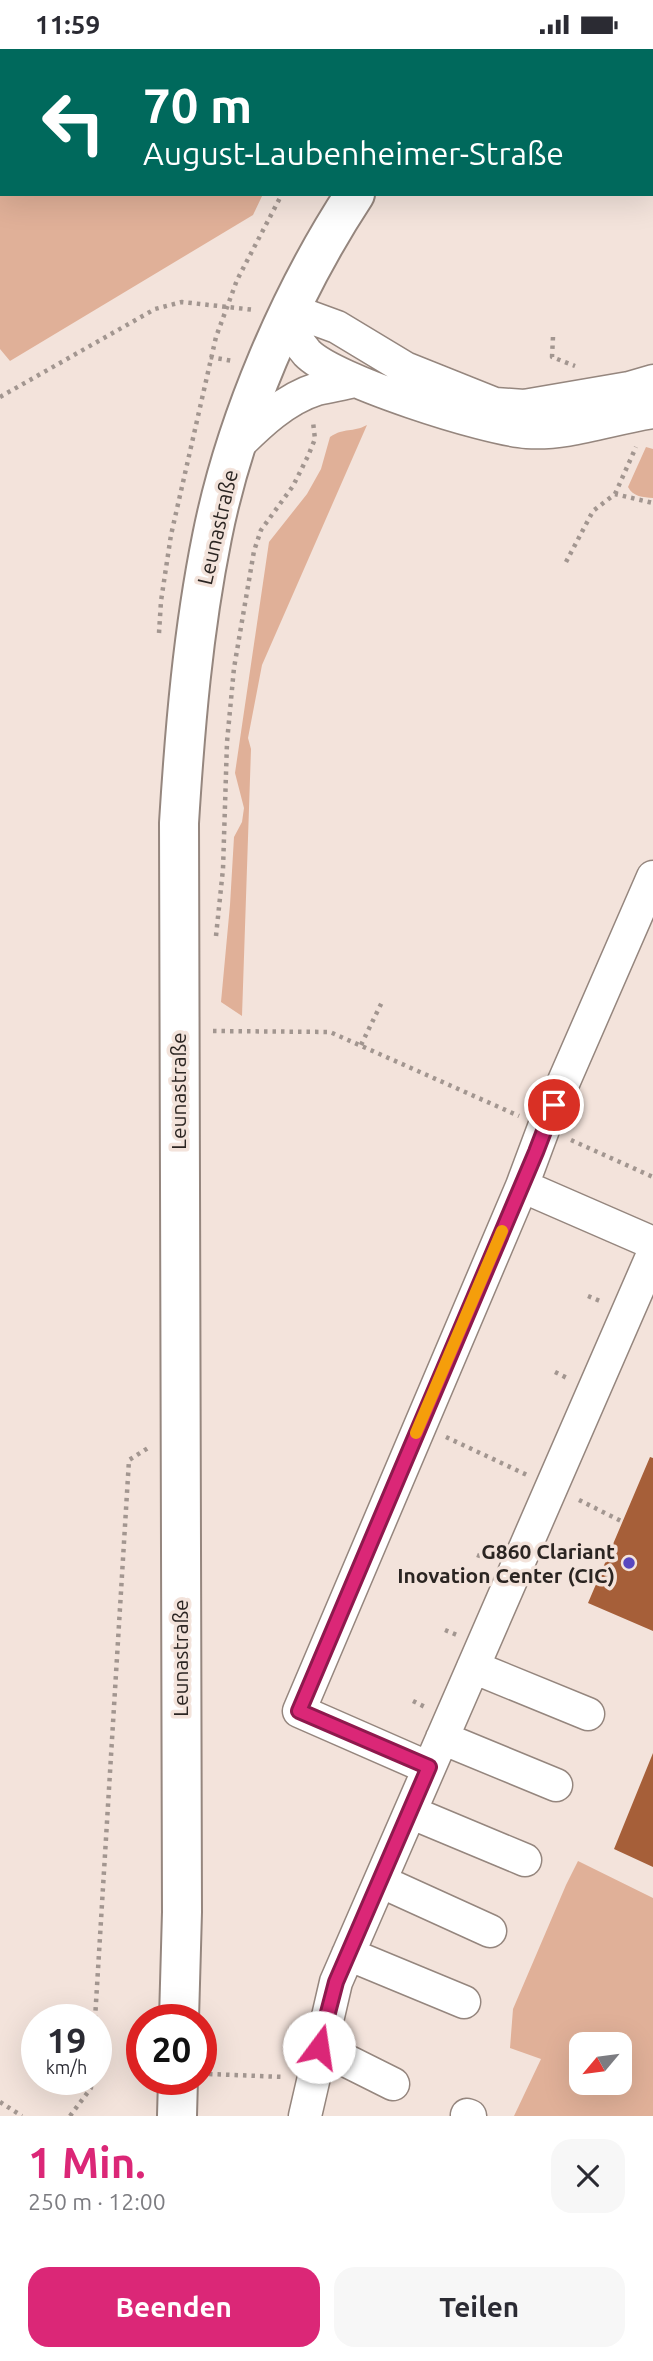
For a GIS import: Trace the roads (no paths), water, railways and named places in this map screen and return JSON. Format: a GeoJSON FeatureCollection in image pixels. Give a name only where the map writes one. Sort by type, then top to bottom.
{"type":"FeatureCollection","features":[{"type":"Feature","properties":{"kind":"main road","name":"Leunastraße"},"geometry":{"type":"LineString","coordinates":[[191,2004],[182,1912],[179,1491],[179,823],[186,717],[197,622],[212,535],[236,447],[287,315],[332,228],[354,196]]}},
{"type":"Feature","properties":{"kind":"main road"},"geometry":{"type":"LineString","coordinates":[[177,2116],[186,2095]]}},
{"type":"Feature","properties":{"kind":"street"},"geometry":{"type":"LineString","coordinates":[[647,424],[526,432],[468,419],[355,381],[322,365],[308,354],[291,330],[287,315],[307,316],[337,327],[405,368],[495,404],[524,406],[629,389],[653,381]]}},
{"type":"Feature","properties":{"kind":"street"},"geometry":{"type":"LineString","coordinates":[[236,447],[262,422],[299,398],[316,390],[355,381]]}},
{"type":"Feature","properties":{"kind":"street"},"geometry":{"type":"LineString","coordinates":[[429,1767],[299,1711],[522,1186],[544,1127],[653,877]]}},
{"type":"Feature","properties":{"kind":"street"},"geometry":{"type":"LineString","coordinates":[[522,1186],[653,1243]]}},
{"type":"Feature","properties":{"kind":"street"},"geometry":{"type":"LineString","coordinates":[[305,2116],[336,1982],[653,1254]]}},
{"type":"Feature","properties":{"kind":"street"},"geometry":{"type":"LineString","coordinates":[[473,1667],[588,1714]]}},
{"type":"Feature","properties":{"kind":"street"},"geometry":{"type":"LineString","coordinates":[[442,1738],[556,1785]]}},
{"type":"Feature","properties":{"kind":"street"},"geometry":{"type":"LineString","coordinates":[[410,1812],[525,1860]]}},
{"type":"Feature","properties":{"kind":"street"},"geometry":{"type":"LineString","coordinates":[[380,1881],[490,1931]]}},
{"type":"Feature","properties":{"kind":"street"},"geometry":{"type":"LineString","coordinates":[[348,1954],[464,2003]]}},
{"type":"Feature","properties":{"kind":"street"},"geometry":{"type":"LineString","coordinates":[[319,2047],[393,2084]]}},
{"type":"Feature","properties":{"kind":"place","name":"G860 Clariant Inovation Center (CIC)"},"geometry":{"type":"Point","coordinates":[629,1563]}}]}
